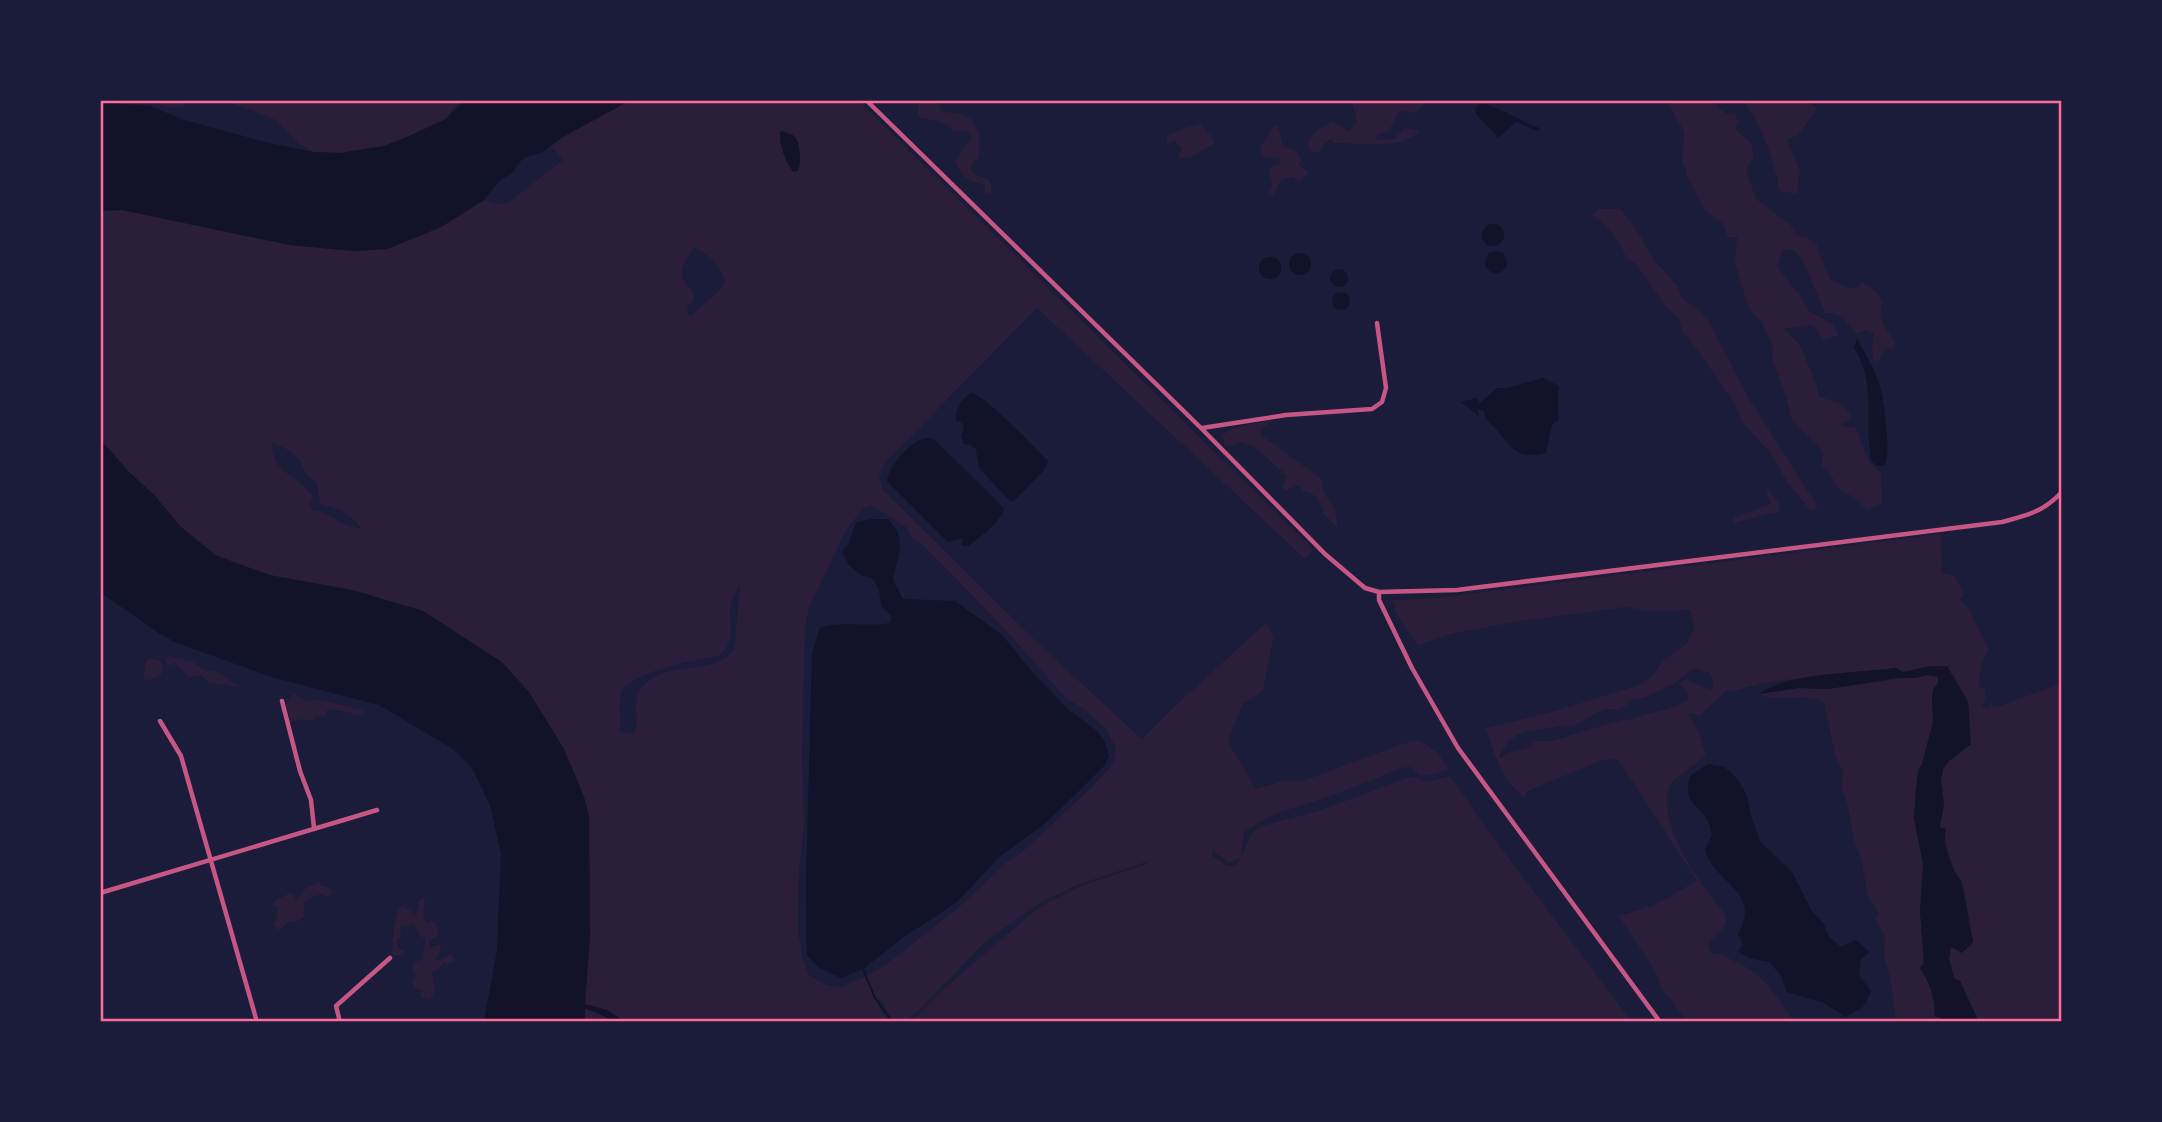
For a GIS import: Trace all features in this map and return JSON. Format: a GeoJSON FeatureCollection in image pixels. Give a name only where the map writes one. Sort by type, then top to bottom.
{"type":"FeatureCollection","features":[{"type":"Feature","properties":{"kind":"street"},"geometry":{"type":"LineString","coordinates":[[866,100],[1350,578],[1365,588],[1379,592],[1457,590],[2002,522],[2036,513],[2052,503],[2062,492]]}},
{"type":"Feature","properties":{"kind":"street"},"geometry":{"type":"LineString","coordinates":[[1201,428],[1286,415],[1372,409],[1382,402],[1386,388],[1377,323]]}},
{"type":"Feature","properties":{"kind":"street"},"geometry":{"type":"LineString","coordinates":[[1379,592],[1380,600],[1412,668],[1458,748],[1660,1022]]}},
{"type":"Feature","properties":{"kind":"street"},"geometry":{"type":"LineString","coordinates":[[282,701],[300,771],[311,800],[314,828]]}},
{"type":"Feature","properties":{"kind":"street"},"geometry":{"type":"LineString","coordinates":[[160,721],[181,756],[257,1022]]}},
{"type":"Feature","properties":{"kind":"street"},"geometry":{"type":"LineString","coordinates":[[100,893],[377,810]]}},
{"type":"Feature","properties":{"kind":"street"},"geometry":{"type":"LineString","coordinates":[[340,1022],[336,1006],[390,958]]}},
{"type":"Feature","properties":{"kind":"shaded area"},"geometry":{"type":"Polygon","coordinates":[[[144,100],[197,100],[174,108],[144,100]]]}},
{"type":"Feature","properties":{"kind":"shaded area"},"geometry":{"type":"Polygon","coordinates":[[[223,100],[460,100],[446,119],[409,136],[384,146],[340,153],[314,152],[299,144],[274,119],[223,100]]]}},
{"type":"Feature","properties":{"kind":"shaded area"},"geometry":{"type":"Polygon","coordinates":[[[465,100],[631,100],[561,138],[543,152],[523,158],[512,173],[499,181],[484,200],[441,227],[387,249],[353,251],[290,245],[122,210],[100,211],[100,102],[150,106],[184,120],[273,144],[314,152],[340,153],[384,146],[409,136],[446,119],[465,100]]]}},
{"type":"Feature","properties":{"kind":"shaded area"},"geometry":{"type":"Polygon","coordinates":[[[631,100],[858,100],[1313,550],[1305,559],[1037,308],[884,464],[879,478],[884,491],[1043,648],[1142,739],[1266,623],[1274,636],[1263,690],[1242,705],[1228,742],[1256,789],[1285,780],[1300,782],[1419,740],[1438,753],[1449,770],[1420,776],[1411,767],[1401,768],[1260,822],[1244,833],[1241,857],[1229,863],[1212,850],[1212,856],[1228,866],[1237,865],[1240,860],[1250,838],[1253,833],[1262,826],[1318,811],[1412,776],[1425,782],[1450,776],[1632,1022],[911,1022],[945,988],[1038,908],[1083,885],[1147,864],[1146,862],[1080,884],[1041,902],[986,941],[917,1012],[900,1021],[892,1021],[884,1010],[885,1005],[876,998],[879,1008],[889,1022],[626,1022],[607,1010],[585,1004],[590,936],[589,816],[564,749],[423,611],[352,590],[269,575],[215,555],[181,527],[100,439],[100,211],[122,210],[290,245],[353,251],[387,249],[441,227],[484,200],[500,204],[509,202],[563,160],[551,146],[581,126],[631,100]],[[783,131],[780,141],[786,162],[800,166],[796,139],[783,131]],[[694,247],[681,273],[692,290],[694,301],[687,307],[688,315],[692,315],[718,292],[725,281],[717,265],[694,247]],[[272,442],[273,453],[280,467],[313,497],[310,504],[312,510],[361,528],[344,512],[320,504],[317,483],[305,473],[300,460],[272,442]],[[871,505],[863,508],[845,532],[809,608],[805,629],[802,755],[804,825],[799,871],[798,931],[809,975],[827,985],[840,987],[884,966],[957,909],[1091,788],[1113,764],[1116,748],[1105,728],[1065,697],[1003,627],[921,543],[912,538],[906,527],[871,505]],[[740,588],[731,604],[731,632],[726,649],[718,656],[649,673],[626,686],[620,697],[620,732],[634,733],[637,722],[637,695],[650,680],[675,670],[713,663],[734,650],[740,588]]]}},
{"type":"Feature","properties":{"kind":"shaded area"},"geometry":{"type":"Polygon","coordinates":[[[918,100],[939,100],[940,110],[962,114],[973,122],[978,133],[979,146],[978,159],[970,167],[974,174],[989,180],[992,186],[990,193],[985,193],[985,185],[963,175],[955,161],[971,138],[968,130],[954,132],[942,123],[918,117],[918,100]]]}},
{"type":"Feature","properties":{"kind":"shaded area"},"geometry":{"type":"Polygon","coordinates":[[[1340,100],[1429,100],[1415,113],[1401,111],[1389,129],[1375,137],[1379,140],[1394,139],[1405,128],[1421,131],[1412,137],[1391,144],[1334,143],[1331,139],[1320,151],[1312,153],[1307,143],[1321,128],[1333,122],[1349,131],[1357,122],[1352,103],[1336,104],[1340,100]]]}},
{"type":"Feature","properties":{"kind":"shaded area"},"geometry":{"type":"Polygon","coordinates":[[[1666,100],[1718,100],[1719,109],[1735,114],[1739,123],[1734,128],[1751,143],[1754,156],[1746,170],[1756,199],[1790,224],[1797,235],[1807,237],[1817,245],[1830,279],[1856,289],[1862,282],[1876,292],[1883,302],[1881,318],[1895,341],[1893,349],[1886,348],[1878,362],[1873,360],[1874,334],[1866,330],[1857,333],[1840,316],[1825,313],[1802,259],[1792,249],[1782,251],[1777,267],[1809,311],[1833,324],[1839,335],[1822,341],[1819,332],[1811,325],[1783,329],[1801,349],[1816,383],[1818,396],[1843,405],[1852,418],[1842,425],[1856,428],[1870,464],[1881,473],[1882,503],[1867,510],[1854,497],[1843,492],[1822,466],[1823,453],[1819,446],[1792,421],[1772,358],[1773,344],[1763,323],[1749,309],[1735,263],[1737,237],[1728,237],[1723,224],[1703,208],[1682,163],[1684,132],[1666,100]]]}},
{"type":"Feature","properties":{"kind":"shaded area"},"geometry":{"type":"Polygon","coordinates":[[[1743,100],[1807,100],[1817,109],[1797,136],[1787,139],[1800,171],[1797,194],[1779,189],[1766,142],[1743,100]]]}},
{"type":"Feature","properties":{"kind":"shaded area"},"geometry":{"type":"Polygon","coordinates":[[[1480,103],[1541,129],[1537,131],[1516,122],[1498,138],[1477,114],[1475,109],[1480,103]]]}},
{"type":"Feature","properties":{"kind":"shaded area"},"geometry":{"type":"Polygon","coordinates":[[[1200,124],[1212,137],[1214,144],[1190,157],[1178,159],[1182,148],[1175,141],[1167,144],[1166,137],[1181,129],[1200,124]]]}},
{"type":"Feature","properties":{"kind":"shaded area"},"geometry":{"type":"Polygon","coordinates":[[[1278,125],[1283,146],[1296,151],[1301,158],[1299,165],[1309,173],[1299,181],[1292,177],[1282,179],[1273,195],[1267,197],[1272,185],[1269,170],[1280,164],[1279,158],[1263,157],[1260,148],[1273,127],[1278,125]]]}},
{"type":"Feature","properties":{"kind":"shaded area"},"geometry":{"type":"Polygon","coordinates":[[[780,132],[793,135],[798,143],[798,171],[793,172],[785,158],[780,137],[780,132]]]}},
{"type":"Feature","properties":{"kind":"shaded area"},"geometry":{"type":"Polygon","coordinates":[[[1598,209],[1621,209],[1653,259],[1677,285],[1682,299],[1708,319],[1748,397],[1818,507],[1811,511],[1787,482],[1772,455],[1741,421],[1736,406],[1682,331],[1679,318],[1667,308],[1636,264],[1626,258],[1613,234],[1592,215],[1598,209]]]}},
{"type":"Feature","properties":{"kind":"shaded area"},"geometry":{"type":"Polygon","coordinates":[[[1493,224],[1501,227],[1504,235],[1501,243],[1493,246],[1485,243],[1482,235],[1485,227],[1493,224]]]}},
{"type":"Feature","properties":{"kind":"shaded area"},"geometry":{"type":"Polygon","coordinates":[[[1496,251],[1504,254],[1507,262],[1504,270],[1496,273],[1488,270],[1485,262],[1488,254],[1496,251]]]}},
{"type":"Feature","properties":{"kind":"shaded area"},"geometry":{"type":"Polygon","coordinates":[[[1300,253],[1308,256],[1311,264],[1308,272],[1300,275],[1292,272],[1289,264],[1292,256],[1300,253]]]}},
{"type":"Feature","properties":{"kind":"shaded area"},"geometry":{"type":"Polygon","coordinates":[[[1270,257],[1278,260],[1281,268],[1278,276],[1270,279],[1262,276],[1259,268],[1262,260],[1270,257]]]}},
{"type":"Feature","properties":{"kind":"shaded area"},"geometry":{"type":"Polygon","coordinates":[[[1339,269],[1345,272],[1348,278],[1345,284],[1339,287],[1333,284],[1330,278],[1333,272],[1339,269]]]}},
{"type":"Feature","properties":{"kind":"shaded area"},"geometry":{"type":"Polygon","coordinates":[[[1341,292],[1347,295],[1350,301],[1347,307],[1341,310],[1335,307],[1332,301],[1335,295],[1341,292]]]}},
{"type":"Feature","properties":{"kind":"shaded area"},"geometry":{"type":"Polygon","coordinates":[[[1857,338],[1881,390],[1887,437],[1885,465],[1877,466],[1871,461],[1868,389],[1861,361],[1854,348],[1857,338]]]}},
{"type":"Feature","properties":{"kind":"shaded area"},"geometry":{"type":"Polygon","coordinates":[[[1543,378],[1559,386],[1559,420],[1552,424],[1546,453],[1528,455],[1517,451],[1489,422],[1484,411],[1477,409],[1479,416],[1461,402],[1477,398],[1479,404],[1497,388],[1507,388],[1543,378]]]}},
{"type":"Feature","properties":{"kind":"shaded area"},"geometry":{"type":"Polygon","coordinates":[[[971,393],[987,402],[1048,461],[1044,470],[1013,502],[979,468],[976,449],[964,444],[961,437],[964,428],[962,423],[956,420],[957,412],[962,401],[971,393]]]}},
{"type":"Feature","properties":{"kind":"shaded area"},"geometry":{"type":"Polygon","coordinates":[[[1274,421],[1262,428],[1261,435],[1319,477],[1323,483],[1322,488],[1335,510],[1337,528],[1323,513],[1318,499],[1311,493],[1303,491],[1299,485],[1284,491],[1287,476],[1257,449],[1239,441],[1233,446],[1224,444],[1222,435],[1233,428],[1274,421]]]}},
{"type":"Feature","properties":{"kind":"shaded area"},"geometry":{"type":"Polygon","coordinates":[[[925,438],[934,439],[1004,508],[995,524],[969,546],[961,546],[963,538],[948,542],[887,481],[901,455],[925,438]]]}},
{"type":"Feature","properties":{"kind":"shaded area"},"geometry":{"type":"Polygon","coordinates":[[[100,439],[181,527],[215,555],[269,575],[352,590],[423,611],[502,662],[529,692],[564,749],[584,797],[589,816],[590,936],[585,1004],[607,1010],[626,1022],[615,1021],[585,1009],[585,1022],[484,1022],[497,950],[501,854],[490,805],[472,768],[453,749],[379,705],[275,678],[177,643],[100,592],[100,439]]]}},
{"type":"Feature","properties":{"kind":"shaded area"},"geometry":{"type":"Polygon","coordinates":[[[1768,489],[1779,504],[1776,514],[1770,513],[1734,523],[1733,518],[1771,504],[1766,493],[1768,489]]]}},
{"type":"Feature","properties":{"kind":"shaded area"},"geometry":{"type":"Polygon","coordinates":[[[870,519],[888,519],[898,534],[900,548],[893,580],[903,599],[955,601],[1002,635],[1033,673],[1069,710],[1096,730],[1105,742],[1109,756],[1104,766],[1080,790],[1042,826],[999,857],[957,902],[904,937],[863,969],[841,978],[819,968],[807,955],[806,886],[812,653],[820,628],[890,623],[892,617],[881,605],[879,589],[873,579],[859,574],[848,564],[842,552],[856,523],[870,519]]]}},
{"type":"Feature","properties":{"kind":"shaded area"},"geometry":{"type":"Polygon","coordinates":[[[1941,534],[1942,573],[1954,576],[1962,588],[1963,597],[1960,599],[1970,611],[1989,650],[1980,672],[1979,686],[1985,690],[1986,700],[1982,705],[1987,709],[1991,703],[1994,708],[2062,683],[2062,1022],[1979,1022],[1960,981],[1954,978],[1949,959],[1950,947],[1973,942],[1961,880],[1956,874],[1940,827],[1944,803],[1941,780],[1943,769],[1971,744],[1968,702],[1953,674],[1931,666],[1903,672],[1896,668],[1767,682],[1733,691],[1727,690],[1699,716],[1694,713],[1688,715],[1699,732],[1706,756],[1672,782],[1667,797],[1668,815],[1682,852],[1693,871],[1726,915],[1722,929],[1708,946],[1712,954],[1722,953],[1761,978],[1794,1022],[1688,1022],[1663,991],[1654,969],[1619,916],[1654,905],[1697,881],[1625,770],[1617,759],[1602,760],[1526,792],[1525,798],[1504,775],[1486,728],[1555,711],[1639,685],[1653,675],[1664,660],[1687,643],[1695,627],[1690,610],[1648,611],[1626,607],[1520,621],[1455,633],[1418,645],[1397,616],[1392,600],[1436,598],[1941,534]],[[1702,670],[1688,672],[1672,685],[1643,698],[1631,700],[1618,709],[1605,709],[1571,727],[1560,726],[1519,734],[1499,756],[1502,758],[1507,753],[1526,749],[1536,741],[1551,741],[1676,706],[1689,699],[1687,692],[1679,684],[1686,679],[1710,690],[1712,688],[1712,676],[1702,670]]]}},
{"type":"Feature","properties":{"kind":"shaded area"},"geometry":{"type":"Polygon","coordinates":[[[170,656],[193,662],[204,670],[219,672],[239,687],[211,684],[201,675],[188,677],[176,663],[171,666],[166,663],[165,658],[170,656]]]}},
{"type":"Feature","properties":{"kind":"shaded area"},"geometry":{"type":"Polygon","coordinates":[[[150,658],[159,660],[163,665],[161,675],[148,681],[143,678],[146,661],[150,658]]]}},
{"type":"Feature","properties":{"kind":"shaded area"},"geometry":{"type":"Polygon","coordinates":[[[1931,666],[1947,666],[1968,702],[1971,744],[1943,769],[1941,780],[1944,804],[1940,827],[1946,829],[1948,856],[1961,880],[1973,942],[1962,953],[1951,947],[1949,959],[1954,978],[1960,981],[1979,1022],[1945,1022],[1934,1016],[1931,990],[1920,968],[1924,963],[1920,911],[1923,864],[1914,818],[1918,770],[1933,723],[1933,690],[1938,683],[1938,677],[1928,675],[1896,678],[1828,689],[1799,688],[1759,694],[1787,681],[1805,677],[1896,668],[1903,672],[1931,666]]]}},
{"type":"Feature","properties":{"kind":"shaded area"},"geometry":{"type":"Polygon","coordinates":[[[1928,675],[1938,676],[1938,683],[1933,690],[1933,723],[1925,751],[1914,818],[1923,864],[1920,911],[1924,963],[1920,968],[1931,990],[1935,1015],[1945,1022],[1896,1022],[1884,956],[1885,936],[1875,919],[1879,913],[1867,895],[1862,861],[1841,788],[1843,772],[1835,754],[1824,703],[1816,699],[1774,698],[1759,694],[1799,688],[1828,689],[1928,675]]]}},
{"type":"Feature","properties":{"kind":"shaded area"},"geometry":{"type":"Polygon","coordinates":[[[294,693],[307,701],[322,700],[362,710],[364,716],[332,709],[327,710],[325,716],[316,716],[313,721],[304,719],[290,722],[286,703],[294,693]]]}},
{"type":"Feature","properties":{"kind":"shaded area"},"geometry":{"type":"Polygon","coordinates":[[[1708,764],[1724,767],[1735,776],[1747,795],[1760,841],[1792,872],[1811,910],[1823,923],[1830,938],[1841,947],[1856,940],[1869,952],[1861,959],[1859,975],[1871,991],[1863,1007],[1845,1017],[1824,1003],[1787,992],[1781,976],[1770,962],[1749,958],[1738,951],[1743,945],[1738,934],[1745,907],[1734,888],[1710,862],[1705,850],[1712,835],[1710,827],[1691,800],[1688,791],[1690,776],[1708,764]]]}},
{"type":"Feature","properties":{"kind":"shaded area"},"geometry":{"type":"Polygon","coordinates":[[[319,882],[320,885],[330,888],[332,892],[328,897],[321,894],[308,899],[304,906],[304,917],[296,922],[289,921],[281,929],[276,929],[273,924],[278,909],[272,905],[275,901],[290,893],[296,900],[306,888],[319,882]]]}},
{"type":"Feature","properties":{"kind":"shaded area"},"geometry":{"type":"Polygon","coordinates":[[[424,897],[425,919],[427,923],[430,920],[435,922],[439,935],[429,941],[430,947],[441,944],[435,959],[440,961],[451,953],[454,961],[443,963],[438,970],[432,971],[435,991],[430,999],[421,998],[421,991],[415,988],[412,982],[416,974],[412,969],[415,962],[424,958],[425,941],[425,938],[419,936],[414,924],[400,927],[401,936],[396,941],[399,949],[404,950],[404,955],[394,956],[392,953],[393,931],[399,908],[404,906],[416,916],[419,901],[424,897]]]}},
{"type":"Feature","properties":{"kind":"shaded area"},"geometry":{"type":"Polygon","coordinates":[[[585,1009],[597,1011],[613,1022],[585,1022],[585,1009]]]}},
{"type":"Feature","properties":{"kind":"waterway"},"geometry":{"type":"LineString","coordinates":[[863,969],[875,998],[893,1022]]}}]}
